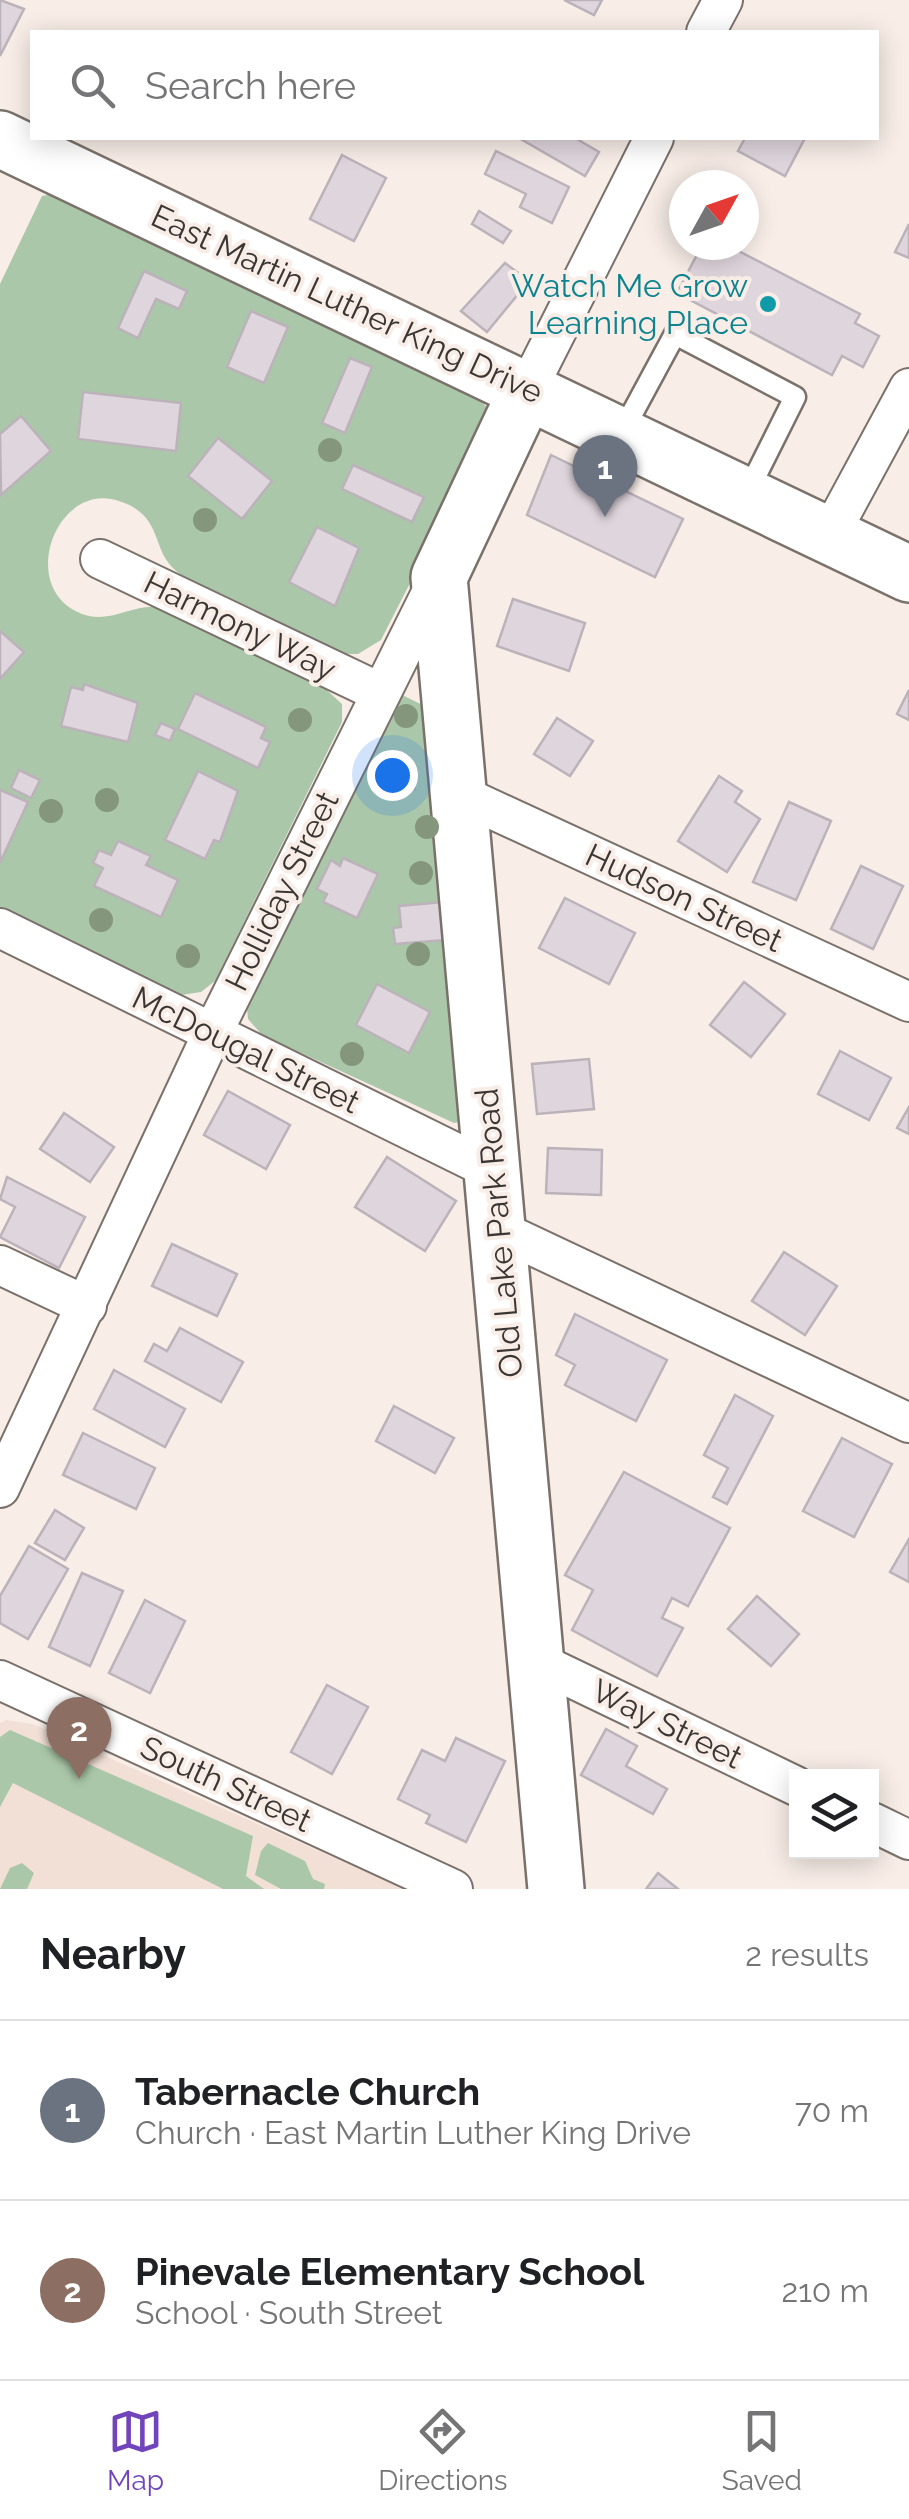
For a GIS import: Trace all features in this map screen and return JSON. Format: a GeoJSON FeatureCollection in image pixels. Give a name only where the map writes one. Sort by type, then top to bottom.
{"type":"FeatureCollection","features":[{"type":"Feature","properties":{"kind":"street"},"geometry":{"type":"LineString","coordinates":[[707,30],[723,0]]}},
{"type":"Feature","properties":{"kind":"street","name":"East Martin Luther King Drive"},"geometry":{"type":"LineString","coordinates":[[0,139],[909,574]]}},
{"type":"Feature","properties":{"kind":"street","name":"Holliday Street"},"geometry":{"type":"LineString","coordinates":[[0,1488],[212,1034],[653,140]]}},
{"type":"Feature","properties":{"kind":"street"},"geometry":{"type":"LineString","coordinates":[[829,536],[909,388]]}},
{"type":"Feature","properties":{"kind":"street","name":"Harmony Way"},"geometry":{"type":"LineString","coordinates":[[100,559],[381,693]]}},
{"type":"Feature","properties":{"kind":"street","name":"Old Lake Park Road"},"geometry":{"type":"LineString","coordinates":[[439,577],[556,1889]]}},
{"type":"Feature","properties":{"kind":"street","name":"Hudson Street"},"geometry":{"type":"LineString","coordinates":[[459,794],[909,1002]]}},
{"type":"Feature","properties":{"kind":"street","name":"McDougal Street"},"geometry":{"type":"LineString","coordinates":[[0,928],[493,1171]]}},
{"type":"Feature","properties":{"kind":"street"},"geometry":{"type":"LineString","coordinates":[[498,1230],[909,1424]]}},
{"type":"Feature","properties":{"kind":"street"},"geometry":{"type":"LineString","coordinates":[[0,1265],[87,1306]]}},
{"type":"Feature","properties":{"kind":"street","name":"Way Street"},"geometry":{"type":"LineString","coordinates":[[538,1662],[789,1783]]}},
{"type":"Feature","properties":{"kind":"street","name":"South Street"},"geometry":{"type":"LineString","coordinates":[[0,1680],[453,1889]]}},
{"type":"Feature","properties":{"kind":"street"},"geometry":{"type":"LineString","coordinates":[[879,1825],[909,1840]]}},
{"type":"Feature","properties":{"kind":"lane"},"geometry":{"type":"LineString","coordinates":[[620,436],[675,334],[794,397],[746,496]]}},
{"type":"Feature","properties":{"kind":"path"},"geometry":{"type":"LineString","coordinates":[[339,777],[459,794]]}},
{"type":"Feature","properties":{"kind":"shaded area"},"geometry":{"type":"Polygon","coordinates":[[[6,1720],[33,1724],[404,1889],[0,1889],[0,1723],[6,1720]]]}},
{"type":"Feature","properties":{"kind":"green space"},"geometry":{"type":"Polygon","coordinates":[[[53,194],[477,396],[489,410],[491,424],[381,640],[358,654],[345,654],[184,577],[167,561],[150,523],[133,507],[119,501],[97,499],[77,506],[62,521],[52,540],[48,562],[51,583],[62,601],[82,614],[103,617],[163,608],[318,682],[342,704],[342,722],[215,981],[201,992],[181,995],[0,908],[0,284],[42,196],[53,194]]]}},
{"type":"Feature","properties":{"kind":"green space"},"geometry":{"type":"Polygon","coordinates":[[[396,692],[439,713],[462,1121],[454,1123],[262,1035],[248,1019],[247,1008],[396,692]]]}},
{"type":"Feature","properties":{"kind":"green space"},"geometry":{"type":"Polygon","coordinates":[[[10,1730],[253,1836],[246,1876],[264,1889],[223,1889],[13,1783],[0,1807],[0,1737],[10,1730]]]}},
{"type":"Feature","properties":{"kind":"green space"},"geometry":{"type":"Polygon","coordinates":[[[268,1843],[305,1861],[313,1879],[325,1884],[324,1889],[281,1889],[255,1875],[261,1851],[268,1843]]]}},
{"type":"Feature","properties":{"kind":"green space"},"geometry":{"type":"Polygon","coordinates":[[[22,1863],[34,1873],[27,1889],[0,1889],[10,1868],[22,1863]]]}},
{"type":"Feature","properties":{"kind":"building"},"geometry":{"type":"Polygon","coordinates":[[[0,0],[24,9],[0,56],[0,0]]]}},
{"type":"Feature","properties":{"kind":"building"},"geometry":{"type":"Polygon","coordinates":[[[564,0],[602,0],[594,15],[564,0]]]}},
{"type":"Feature","properties":{"kind":"building"},"geometry":{"type":"Polygon","coordinates":[[[522,140],[578,140],[599,152],[585,176],[522,140]]]}},
{"type":"Feature","properties":{"kind":"building"},"geometry":{"type":"Polygon","coordinates":[[[744,140],[804,140],[785,176],[738,151],[744,140]]]}},
{"type":"Feature","properties":{"kind":"building"},"geometry":{"type":"Polygon","coordinates":[[[496,151],[569,187],[552,223],[520,207],[526,194],[485,174],[496,151]]]}},
{"type":"Feature","properties":{"kind":"building"},"geometry":{"type":"Polygon","coordinates":[[[342,155],[386,178],[354,241],[310,219],[342,155]]]}},
{"type":"Feature","properties":{"kind":"building"},"geometry":{"type":"Polygon","coordinates":[[[479,211],[511,231],[503,243],[472,224],[479,211]]]}},
{"type":"Feature","properties":{"kind":"building"},"geometry":{"type":"Polygon","coordinates":[[[909,224],[909,258],[895,252],[909,224]]]}},
{"type":"Feature","properties":{"kind":"building","name":"Watch Me Grow Learning Place"},"geometry":{"type":"Polygon","coordinates":[[[694,260],[756,260],[860,314],[855,323],[879,336],[863,367],[842,356],[832,375],[677,293],[694,260]]]}},
{"type":"Feature","properties":{"kind":"building"},"geometry":{"type":"Polygon","coordinates":[[[505,263],[529,281],[487,332],[461,311],[505,263]]]}},
{"type":"Feature","properties":{"kind":"building"},"geometry":{"type":"Polygon","coordinates":[[[144,271],[187,291],[179,309],[156,299],[138,338],[118,328],[144,271]]]}},
{"type":"Feature","properties":{"kind":"building"},"geometry":{"type":"Polygon","coordinates":[[[251,311],[288,327],[264,383],[227,367],[251,311]]]}},
{"type":"Feature","properties":{"kind":"building"},"geometry":{"type":"Polygon","coordinates":[[[350,358],[372,367],[345,433],[322,423],[350,358]]]}},
{"type":"Feature","properties":{"kind":"building"},"geometry":{"type":"Polygon","coordinates":[[[83,392],[181,403],[176,451],[78,439],[83,392]]]}},
{"type":"Feature","properties":{"kind":"building"},"geometry":{"type":"Polygon","coordinates":[[[21,416],[51,451],[1,495],[0,434],[21,416]]]}},
{"type":"Feature","properties":{"kind":"building"},"geometry":{"type":"Polygon","coordinates":[[[218,438],[272,481],[242,519],[188,476],[218,438]]]}},
{"type":"Feature","properties":{"kind":"building"},"geometry":{"type":"Polygon","coordinates":[[[551,455],[683,519],[655,577],[527,515],[551,455]]]}},
{"type":"Feature","properties":{"kind":"building"},"geometry":{"type":"Polygon","coordinates":[[[353,465],[424,497],[412,522],[342,489],[353,465]]]}},
{"type":"Feature","properties":{"kind":"building"},"geometry":{"type":"Polygon","coordinates":[[[317,527],[359,548],[335,606],[289,582],[317,527]]]}},
{"type":"Feature","properties":{"kind":"building"},"geometry":{"type":"Polygon","coordinates":[[[513,599],[585,623],[569,671],[497,646],[513,599]]]}},
{"type":"Feature","properties":{"kind":"building"},"geometry":{"type":"Polygon","coordinates":[[[0,631],[24,652],[0,679],[0,631]]]}},
{"type":"Feature","properties":{"kind":"building"},"geometry":{"type":"Polygon","coordinates":[[[84,684],[138,703],[128,742],[61,726],[71,687],[83,690],[84,684]]]}},
{"type":"Feature","properties":{"kind":"building"},"geometry":{"type":"Polygon","coordinates":[[[909,690],[909,720],[897,714],[909,690]]]}},
{"type":"Feature","properties":{"kind":"building"},"geometry":{"type":"Polygon","coordinates":[[[195,693],[266,727],[261,738],[270,742],[258,768],[178,729],[195,693]]]}},
{"type":"Feature","properties":{"kind":"building"},"geometry":{"type":"Polygon","coordinates":[[[557,718],[593,741],[570,776],[534,754],[557,718]]]}},
{"type":"Feature","properties":{"kind":"building"},"geometry":{"type":"Polygon","coordinates":[[[161,723],[175,729],[170,741],[155,735],[161,723]]]}},
{"type":"Feature","properties":{"kind":"building"},"geometry":{"type":"Polygon","coordinates":[[[19,770],[40,780],[31,798],[11,788],[19,770]]]}},
{"type":"Feature","properties":{"kind":"building"},"geometry":{"type":"Polygon","coordinates":[[[198,771],[238,791],[220,842],[214,840],[205,859],[165,840],[198,771]]]}},
{"type":"Feature","properties":{"kind":"building"},"geometry":{"type":"Polygon","coordinates":[[[719,776],[742,791],[735,802],[760,819],[727,872],[678,841],[719,776]]]}},
{"type":"Feature","properties":{"kind":"building"},"geometry":{"type":"Polygon","coordinates":[[[0,790],[28,802],[0,863],[0,790]]]}},
{"type":"Feature","properties":{"kind":"building"},"geometry":{"type":"Polygon","coordinates":[[[789,802],[831,821],[796,900],[753,882],[789,802]]]}},
{"type":"Feature","properties":{"kind":"building"},"geometry":{"type":"Polygon","coordinates":[[[118,841],[151,856],[146,865],[178,880],[161,917],[94,886],[103,868],[93,863],[99,850],[111,855],[118,841]]]}},
{"type":"Feature","properties":{"kind":"building"},"geometry":{"type":"Polygon","coordinates":[[[343,858],[378,874],[357,918],[323,902],[327,894],[317,889],[331,860],[340,866],[343,858]]]}},
{"type":"Feature","properties":{"kind":"building"},"geometry":{"type":"Polygon","coordinates":[[[861,866],[903,886],[873,949],[831,929],[861,866]]]}},
{"type":"Feature","properties":{"kind":"building"},"geometry":{"type":"Polygon","coordinates":[[[565,898],[635,933],[609,984],[539,948],[565,898]]]}},
{"type":"Feature","properties":{"kind":"building"},"geometry":{"type":"Polygon","coordinates":[[[443,902],[446,940],[395,944],[393,928],[401,927],[399,906],[443,902]]]}},
{"type":"Feature","properties":{"kind":"building"},"geometry":{"type":"Polygon","coordinates":[[[744,982],[785,1014],[751,1057],[710,1025],[744,982]]]}},
{"type":"Feature","properties":{"kind":"building"},"geometry":{"type":"Polygon","coordinates":[[[377,984],[430,1012],[409,1053],[356,1025],[377,984]]]}},
{"type":"Feature","properties":{"kind":"building"},"geometry":{"type":"Polygon","coordinates":[[[840,1051],[891,1078],[869,1120],[818,1094],[840,1051]]]}},
{"type":"Feature","properties":{"kind":"building"},"geometry":{"type":"Polygon","coordinates":[[[589,1059],[594,1109],[537,1114],[532,1064],[589,1059]]]}},
{"type":"Feature","properties":{"kind":"building"},"geometry":{"type":"Polygon","coordinates":[[[228,1091],[290,1125],[266,1169],[204,1135],[228,1091]]]}},
{"type":"Feature","properties":{"kind":"building"},"geometry":{"type":"Polygon","coordinates":[[[909,1107],[909,1134],[897,1128],[909,1107]]]}},
{"type":"Feature","properties":{"kind":"building"},"geometry":{"type":"Polygon","coordinates":[[[64,1113],[114,1147],[90,1182],[40,1149],[64,1113]]]}},
{"type":"Feature","properties":{"kind":"building"},"geometry":{"type":"Polygon","coordinates":[[[548,1148],[602,1150],[601,1195],[546,1193],[548,1148]]]}},
{"type":"Feature","properties":{"kind":"building"},"geometry":{"type":"Polygon","coordinates":[[[387,1157],[456,1201],[425,1251],[355,1207],[387,1157]]]}},
{"type":"Feature","properties":{"kind":"building"},"geometry":{"type":"Polygon","coordinates":[[[7,1177],[85,1217],[59,1268],[0,1237],[15,1207],[0,1199],[7,1177]]]}},
{"type":"Feature","properties":{"kind":"building"},"geometry":{"type":"Polygon","coordinates":[[[172,1244],[237,1274],[217,1316],[152,1286],[172,1244]]]}},
{"type":"Feature","properties":{"kind":"building"},"geometry":{"type":"Polygon","coordinates":[[[784,1252],[837,1286],[805,1335],[752,1301],[784,1252]]]}},
{"type":"Feature","properties":{"kind":"building"},"geometry":{"type":"Polygon","coordinates":[[[575,1314],[667,1360],[636,1421],[565,1385],[575,1365],[556,1355],[575,1314]]]}},
{"type":"Feature","properties":{"kind":"building"},"geometry":{"type":"Polygon","coordinates":[[[180,1328],[243,1362],[221,1402],[145,1361],[154,1344],[167,1351],[180,1328]]]}},
{"type":"Feature","properties":{"kind":"building"},"geometry":{"type":"Polygon","coordinates":[[[114,1370],[185,1409],[165,1447],[94,1409],[114,1370]]]}},
{"type":"Feature","properties":{"kind":"building"},"geometry":{"type":"Polygon","coordinates":[[[735,1395],[773,1416],[727,1504],[713,1497],[728,1468],[704,1455],[735,1395]]]}},
{"type":"Feature","properties":{"kind":"building"},"geometry":{"type":"Polygon","coordinates":[[[394,1406],[454,1438],[435,1473],[376,1441],[394,1406]]]}},
{"type":"Feature","properties":{"kind":"building"},"geometry":{"type":"Polygon","coordinates":[[[83,1433],[155,1468],[136,1509],[63,1475],[83,1433]]]}},
{"type":"Feature","properties":{"kind":"building"},"geometry":{"type":"Polygon","coordinates":[[[842,1438],[892,1464],[854,1537],[803,1511],[842,1438]]]}},
{"type":"Feature","properties":{"kind":"building"},"geometry":{"type":"Polygon","coordinates":[[[624,1472],[730,1528],[688,1606],[672,1598],[662,1618],[683,1628],[657,1676],[572,1630],[593,1590],[565,1575],[624,1472]]]}},
{"type":"Feature","properties":{"kind":"building"},"geometry":{"type":"Polygon","coordinates":[[[55,1510],[84,1528],[65,1560],[35,1543],[55,1510]]]}},
{"type":"Feature","properties":{"kind":"building"},"geometry":{"type":"Polygon","coordinates":[[[909,1539],[909,1582],[890,1572],[909,1539]]]}},
{"type":"Feature","properties":{"kind":"building"},"geometry":{"type":"Polygon","coordinates":[[[29,1546],[68,1569],[28,1639],[0,1623],[0,1596],[29,1546]]]}},
{"type":"Feature","properties":{"kind":"building"},"geometry":{"type":"Polygon","coordinates":[[[82,1573],[123,1591],[90,1666],[49,1647],[82,1573]]]}},
{"type":"Feature","properties":{"kind":"building"},"geometry":{"type":"Polygon","coordinates":[[[757,1596],[799,1634],[771,1666],[728,1629],[757,1596]]]}},
{"type":"Feature","properties":{"kind":"building"},"geometry":{"type":"Polygon","coordinates":[[[145,1600],[185,1621],[150,1693],[109,1673],[145,1600]]]}},
{"type":"Feature","properties":{"kind":"building"},"geometry":{"type":"Polygon","coordinates":[[[327,1685],[368,1707],[332,1774],[291,1752],[327,1685]]]}},
{"type":"Feature","properties":{"kind":"building"},"geometry":{"type":"Polygon","coordinates":[[[606,1729],[637,1746],[626,1766],[667,1789],[653,1814],[581,1775],[606,1729]]]}},
{"type":"Feature","properties":{"kind":"building"},"geometry":{"type":"Polygon","coordinates":[[[456,1738],[505,1761],[466,1842],[426,1823],[430,1815],[398,1799],[422,1750],[445,1761],[456,1738]]]}},
{"type":"Feature","properties":{"kind":"building"},"geometry":{"type":"Polygon","coordinates":[[[658,1873],[678,1889],[646,1889],[658,1873]]]}},
{"type":"Feature","properties":{"kind":"place","name":"Watch Me Grow Learning Place"},"geometry":{"type":"Point","coordinates":[768,304]}},
{"type":"Feature","properties":{"kind":"place","name":"Tabernacle Church"},"geometry":{"type":"Point","coordinates":[605,517]}},
{"type":"Feature","properties":{"kind":"place","name":"Pinevale Elementary School"},"geometry":{"type":"Point","coordinates":[79,1779]}}]}
